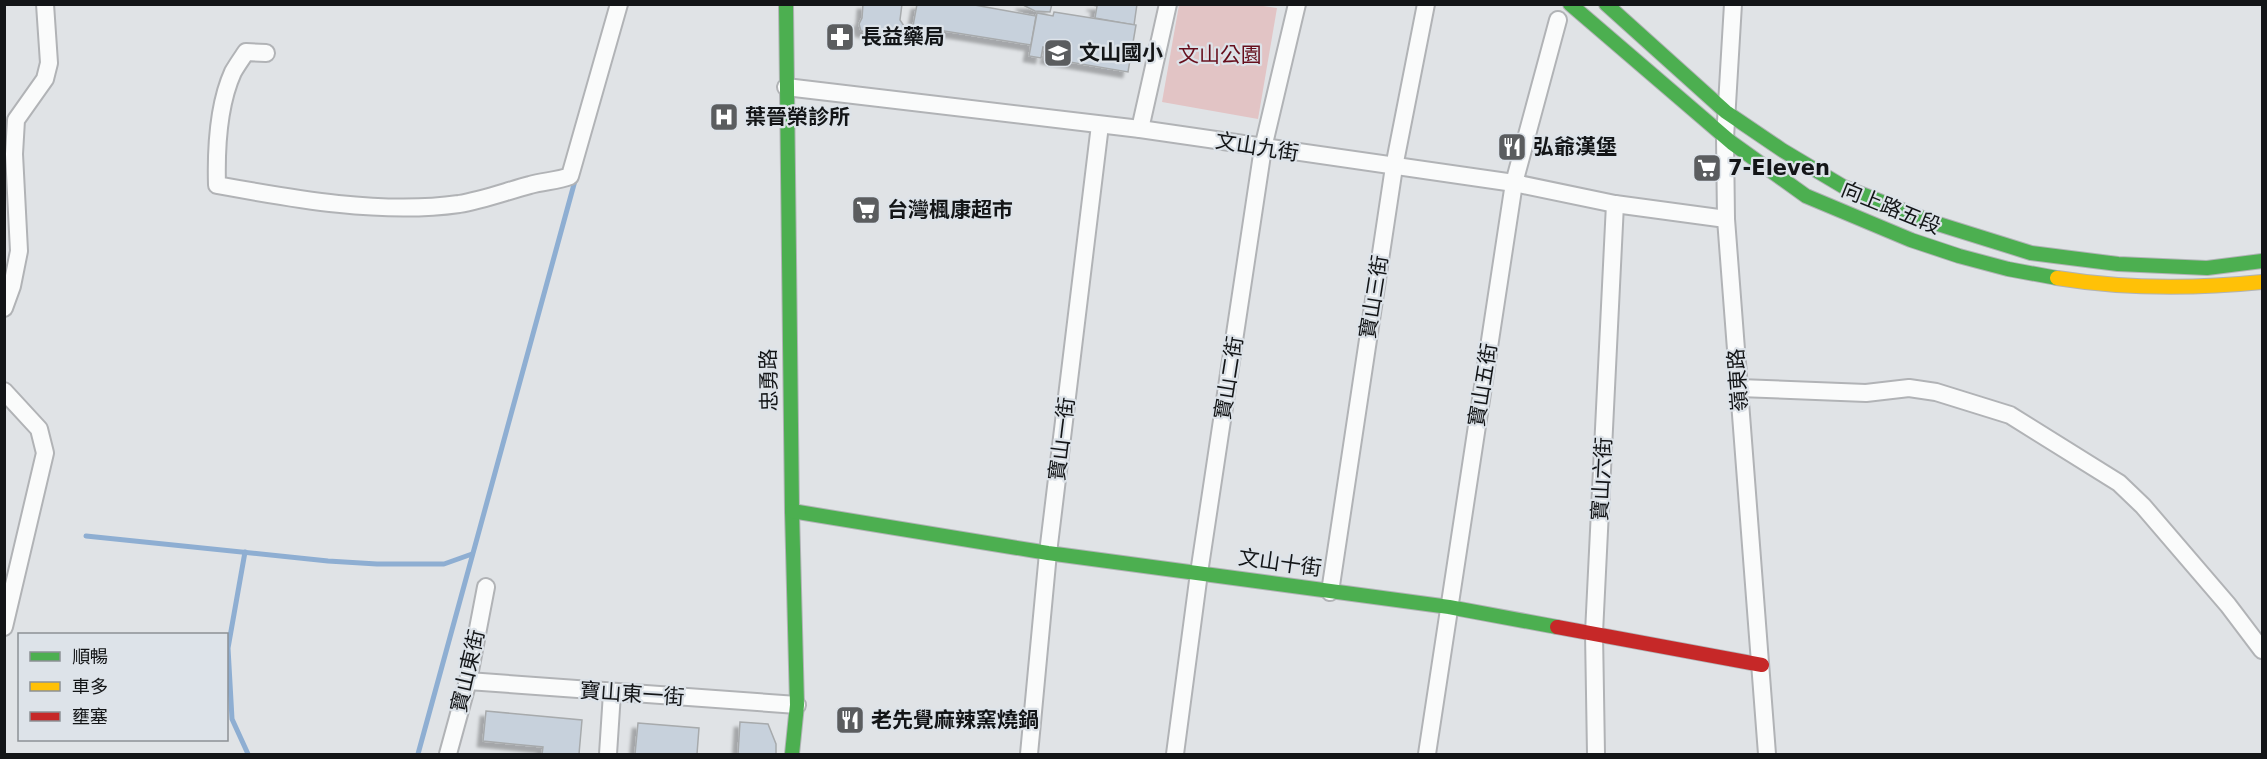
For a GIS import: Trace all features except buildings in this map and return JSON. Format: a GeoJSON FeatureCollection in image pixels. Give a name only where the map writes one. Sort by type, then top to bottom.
{"type":"FeatureCollection","features":[{"type":"Feature","properties":{"kind":"main road","name":"忠勇路"},"geometry":{"type":"LineString","coordinates":[[786,4],[792,511],[797,705],[792,754]]}},
{"type":"Feature","properties":{"kind":"main road","name":"向上路五段"},"geometry":{"type":"LineString","coordinates":[[1570,4],[1725,138],[1808,197],[1912,242],[2013,271],[2087,283],[2178,288],[2262,282]]}},
{"type":"Feature","properties":{"kind":"main road","name":"向上路五段"},"geometry":{"type":"LineString","coordinates":[[1606,4],[1726,112],[1782,150],[1844,187],[1935,223],[2031,253],[2118,264],[2207,268],[2262,261]]}},
{"type":"Feature","properties":{"kind":"main road","name":"文山十街"},"geometry":{"type":"LineString","coordinates":[[792,511],[1048,553],[1449,607],[1762,665]]}},
{"type":"Feature","properties":{"kind":"street"},"geometry":{"type":"LineString","coordinates":[[4,308],[12,286],[19,251],[14,153],[16,120],[45,79],[49,63],[45,4]]}},
{"type":"Feature","properties":{"kind":"street"},"geometry":{"type":"LineString","coordinates":[[266,53],[246,52],[233,72],[222,108],[218,185],[305,201],[433,207],[462,204],[539,182],[570,176],[619,4]]}},
{"type":"Feature","properties":{"kind":"street"},"geometry":{"type":"LineString","coordinates":[[1140,129],[1168,4]]}},
{"type":"Feature","properties":{"kind":"street","name":"寶山二街"},"geometry":{"type":"LineString","coordinates":[[1175,754],[1199,573],[1263,148],[1297,4]]}},
{"type":"Feature","properties":{"kind":"street","name":"寶山三街"},"geometry":{"type":"LineString","coordinates":[[1330,592],[1394,167],[1426,4]]}},
{"type":"Feature","properties":{"kind":"street","name":"嶺東路"},"geometry":{"type":"LineString","coordinates":[[1733,4],[1725,138],[1726,219],[1762,665],[1767,754]]}},
{"type":"Feature","properties":{"kind":"street","name":"寶山五街"},"geometry":{"type":"LineString","coordinates":[[1427,754],[1514,183],[1558,20]]}},
{"type":"Feature","properties":{"kind":"street","name":"文山九街"},"geometry":{"type":"LineString","coordinates":[[786,87],[1140,129],[1514,183],[1615,204],[1726,219]]}},
{"type":"Feature","properties":{"kind":"street","name":"寶山一街"},"geometry":{"type":"LineString","coordinates":[[1029,754],[1048,553],[1100,125]]}},
{"type":"Feature","properties":{"kind":"street","name":"寶山六街"},"geometry":{"type":"LineString","coordinates":[[1596,754],[1594,633],[1615,204]]}},
{"type":"Feature","properties":{"kind":"street"},"geometry":{"type":"LineString","coordinates":[[1739,388],[1866,393],[1910,388],[1936,392],[2010,415],[2119,483],[2143,506],[2229,605],[2262,650]]}},
{"type":"Feature","properties":{"kind":"street"},"geometry":{"type":"LineString","coordinates":[[4,391],[39,429],[45,453],[4,627]]}},
{"type":"Feature","properties":{"kind":"street","name":"寶山東街"},"geometry":{"type":"LineString","coordinates":[[448,754],[468,681],[486,587]]}},
{"type":"Feature","properties":{"kind":"street","name":"寶山東一街"},"geometry":{"type":"LineString","coordinates":[[468,681],[797,705]]}},
{"type":"Feature","properties":{"kind":"street"},"geometry":{"type":"LineString","coordinates":[[608,754],[612,693]]}},
{"type":"Feature","properties":{"kind":"green space","name":"文山公園"},"geometry":{"type":"Polygon","coordinates":[[[1179,5],[1256,5],[1277,8],[1258,119],[1162,102],[1179,5]]]}},
{"type":"Feature","properties":{"kind":"waterway"},"geometry":{"type":"LineString","coordinates":[[418,754],[576,177]]}},
{"type":"Feature","properties":{"kind":"waterway"},"geometry":{"type":"LineString","coordinates":[[86,536],[377,564],[444,564],[472,554]]}},
{"type":"Feature","properties":{"kind":"waterway"},"geometry":{"type":"LineString","coordinates":[[245,552],[228,648],[232,719],[248,754]]}},
{"type":"Feature","properties":{"kind":"traffic: fast"},"geometry":{"type":"LineString","coordinates":[[786,4],[792,511],[797,705],[792,754]]}},
{"type":"Feature","properties":{"kind":"traffic: fast"},"geometry":{"type":"LineString","coordinates":[[1570,4],[1732,143],[1806,196],[1911,240],[1959,256],[2008,269],[2057,278]]}},
{"type":"Feature","properties":{"kind":"traffic: fast"},"geometry":{"type":"LineString","coordinates":[[1606,4],[1726,112],[1782,150],[1844,187],[1935,223],[2031,253],[2118,264],[2207,268],[2262,261]]}},
{"type":"Feature","properties":{"kind":"traffic: fast"},"geometry":{"type":"LineString","coordinates":[[792,511],[1048,553],[1449,607],[1557,627]]}},
{"type":"Feature","properties":{"kind":"traffic: slow"},"geometry":{"type":"LineString","coordinates":[[2057,278],[2159,287],[2262,282]]}},
{"type":"Feature","properties":{"kind":"traffic: jam"},"geometry":{"type":"LineString","coordinates":[[1557,627],[1762,665]]}},
{"type":"Feature","properties":{"kind":"place","name":"長益藥局"},"geometry":{"type":"Point","coordinates":[840,37]}},
{"type":"Feature","properties":{"kind":"place","name":"文山國小"},"geometry":{"type":"Point","coordinates":[1058,53]}},
{"type":"Feature","properties":{"kind":"place","name":"葉晉榮診所"},"geometry":{"type":"Point","coordinates":[724,117]}},
{"type":"Feature","properties":{"kind":"place","name":"弘爺漢堡"},"geometry":{"type":"Point","coordinates":[1512,147]}},
{"type":"Feature","properties":{"kind":"place","name":"7-Eleven"},"geometry":{"type":"Point","coordinates":[1707,168]}},
{"type":"Feature","properties":{"kind":"place","name":"台灣楓康超市"},"geometry":{"type":"Point","coordinates":[866,210]}},
{"type":"Feature","properties":{"kind":"place","name":"老先覺麻辣窯燒鍋"},"geometry":{"type":"Point","coordinates":[850,720]}}]}
